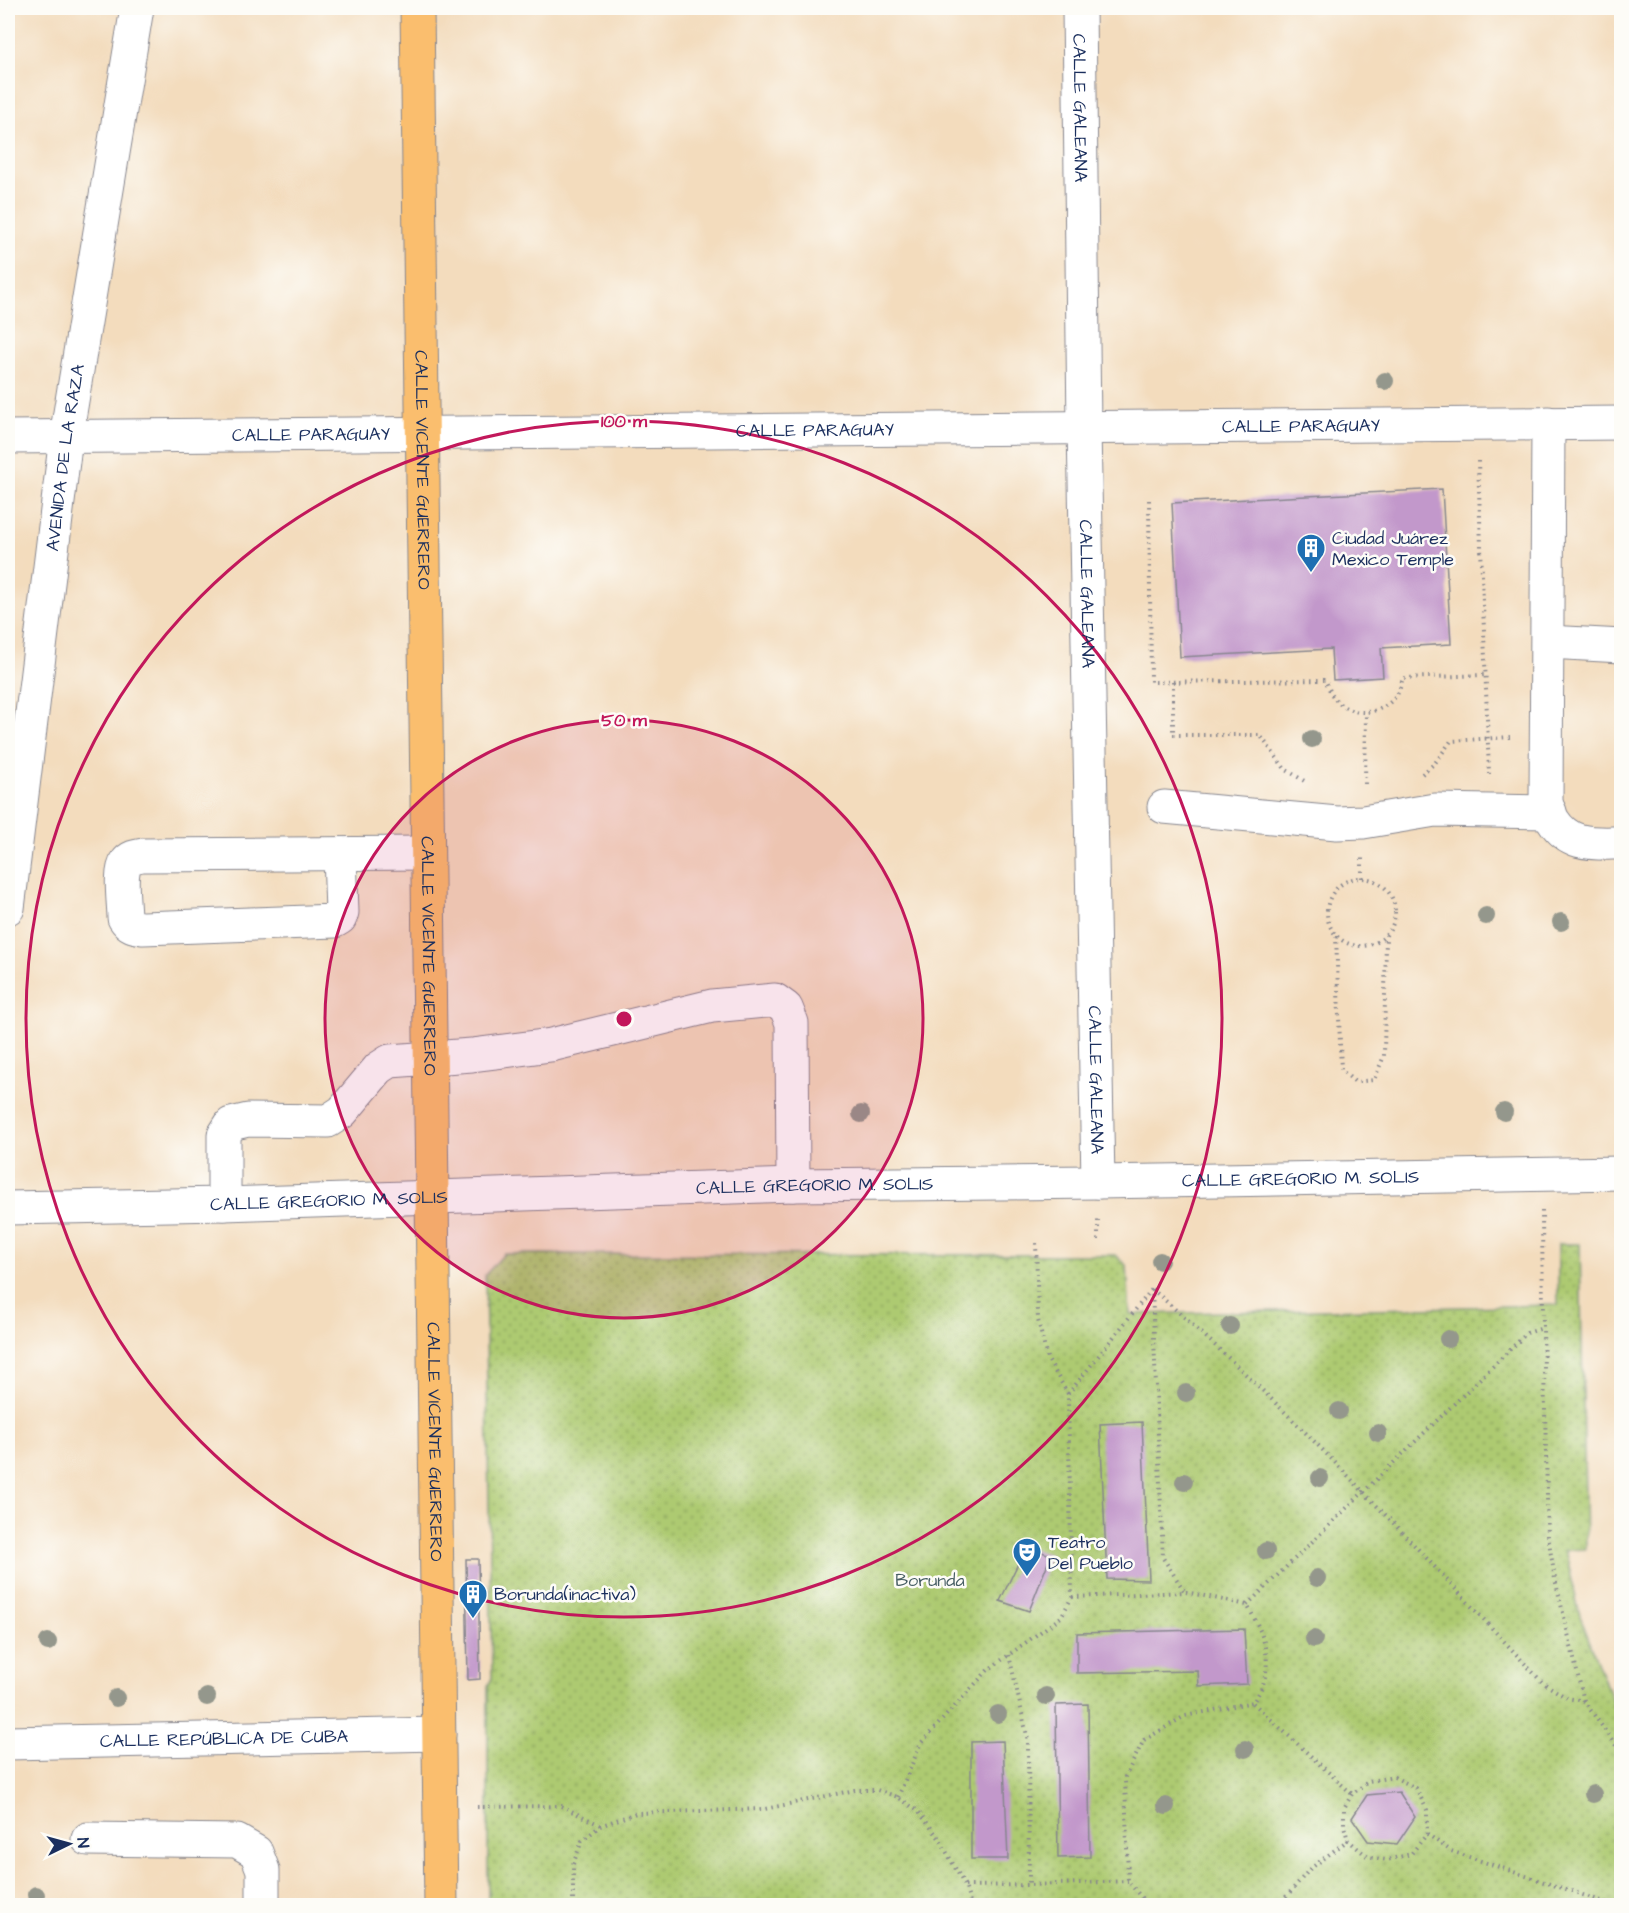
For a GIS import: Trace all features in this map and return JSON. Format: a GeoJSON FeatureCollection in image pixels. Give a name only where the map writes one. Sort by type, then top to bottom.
{"type":"FeatureCollection","features":[{"type":"Feature","properties":{"kind":"main road","name":"CALLE VICENTE GUERRERO"},"geometry":{"type":"LineString","coordinates":[[417,8],[441,1905]]}},
{"type":"Feature","properties":{"kind":"street","name":"AVENIDA DE LA RAZA"},"geometry":{"type":"LineString","coordinates":[[8,908],[66,437],[137,8]]}},
{"type":"Feature","properties":{"kind":"street","name":"CALLE GALEANA"},"geometry":{"type":"LineString","coordinates":[[1079,8],[1098,1182]]}},
{"type":"Feature","properties":{"kind":"street"},"geometry":{"type":"LineString","coordinates":[[1548,423],[1546,802],[1553,819],[1565,834],[1579,842],[1622,843]]}},
{"type":"Feature","properties":{"kind":"street","name":"CALLE PARAGUAY"},"geometry":{"type":"LineString","coordinates":[[8,437],[1622,423]]}},
{"type":"Feature","properties":{"kind":"street"},"geometry":{"type":"LineString","coordinates":[[1548,642],[1622,646]]}},
{"type":"Feature","properties":{"kind":"street"},"geometry":{"type":"LineString","coordinates":[[1164,807],[1336,823],[1363,822],[1435,810],[1550,812]]}},
{"type":"Feature","properties":{"kind":"street"},"geometry":{"type":"LineString","coordinates":[[340,854],[342,912],[340,918],[335,921],[143,928],[134,927],[124,918],[122,869],[126,861],[133,857],[143,855],[427,853]]}},
{"type":"Feature","properties":{"kind":"street"},"geometry":{"type":"LineString","coordinates":[[224,1204],[224,1136],[231,1124],[248,1120],[328,1121],[342,1112],[379,1068],[390,1061],[429,1059],[551,1045],[711,1006],[775,1000],[786,1008],[792,1023],[793,1185]]}},
{"type":"Feature","properties":{"kind":"street","name":"CALLE GREGORIO M. SOLIS"},"geometry":{"type":"LineString","coordinates":[[8,1208],[224,1204],[793,1185],[1622,1173]]}},
{"type":"Feature","properties":{"kind":"street","name":"CALLE REPÚBLICA DE CUBA"},"geometry":{"type":"LineString","coordinates":[[8,1743],[439,1734]]}},
{"type":"Feature","properties":{"kind":"street"},"geometry":{"type":"LineString","coordinates":[[88,1839],[237,1841],[256,1852],[260,1861],[263,1870],[263,1905]]}},
{"type":"Feature","properties":{"kind":"path"},"geometry":{"type":"LineString","coordinates":[[1477,424],[1491,811]]}},
{"type":"Feature","properties":{"kind":"path"},"geometry":{"type":"LineString","coordinates":[[1149,500],[1151,682],[1325,680],[1334,698],[1348,709],[1366,713],[1384,707],[1397,695],[1403,678],[1486,675]]}},
{"type":"Feature","properties":{"kind":"path"},"geometry":{"type":"LineString","coordinates":[[1173,681],[1173,735],[1260,735],[1285,770],[1313,786]]}},
{"type":"Feature","properties":{"kind":"path"},"geometry":{"type":"LineString","coordinates":[[1415,780],[1435,763],[1451,741],[1546,735]]}},
{"type":"Feature","properties":{"kind":"path"},"geometry":{"type":"LineString","coordinates":[[1351,879],[1373,880],[1383,886],[1394,904],[1395,915],[1386,935],[1378,942],[1356,946],[1336,936],[1330,926],[1328,903],[1333,893],[1351,879]]}},
{"type":"Feature","properties":{"kind":"path"},"geometry":{"type":"LineString","coordinates":[[1336,936],[1341,1070],[1355,1083],[1374,1080],[1384,1056],[1386,935]]}},
{"type":"Feature","properties":{"kind":"path"},"geometry":{"type":"LineString","coordinates":[[1542,1174],[1548,1536],[1554,1579],[1584,1701],[1622,1754]]}},
{"type":"Feature","properties":{"kind":"path"},"geometry":{"type":"LineString","coordinates":[[898,1797],[921,1743],[988,1670],[1061,1617],[1072,1597],[1068,1394],[1047,1358],[1038,1320],[1036,1240]]}},
{"type":"Feature","properties":{"kind":"path"},"geometry":{"type":"LineString","coordinates":[[1152,1288],[1193,1324],[1364,1491],[1542,1682],[1567,1698],[1584,1701]]}},
{"type":"Feature","properties":{"kind":"path"},"geometry":{"type":"LineString","coordinates":[[1068,1394],[1152,1288]]}},
{"type":"Feature","properties":{"kind":"path"},"geometry":{"type":"LineString","coordinates":[[1152,1288],[1163,1558],[1186,1592]]}},
{"type":"Feature","properties":{"kind":"path"},"geometry":{"type":"LineString","coordinates":[[1247,1605],[1527,1333],[1543,1328]]}},
{"type":"Feature","properties":{"kind":"path"},"geometry":{"type":"LineString","coordinates":[[1072,1597],[1186,1592],[1247,1605],[1262,1631],[1266,1656],[1264,1682],[1253,1702],[1185,1716],[1144,1740],[1125,1777],[1128,1881],[1148,1905]]}},
{"type":"Feature","properties":{"kind":"path"},"geometry":{"type":"LineString","coordinates":[[1009,1655],[1028,1740],[1029,1885]]}},
{"type":"Feature","properties":{"kind":"path"},"geometry":{"type":"LineString","coordinates":[[1253,1702],[1352,1794]]}},
{"type":"Feature","properties":{"kind":"path"},"geometry":{"type":"LineString","coordinates":[[1394,1777],[1416,1788],[1427,1810],[1427,1834],[1411,1854],[1387,1860],[1368,1857],[1348,1840],[1344,1827],[1344,1808],[1352,1794],[1369,1781],[1394,1777]]}},
{"type":"Feature","properties":{"kind":"path"},"geometry":{"type":"LineString","coordinates":[[573,1905],[573,1864],[582,1841],[600,1826],[636,1813],[765,1809],[855,1790],[877,1790],[898,1797],[918,1811],[939,1838],[965,1886],[971,1905]]}},
{"type":"Feature","properties":{"kind":"path"},"geometry":{"type":"LineString","coordinates":[[440,1808],[561,1806],[600,1826]]}},
{"type":"Feature","properties":{"kind":"path"},"geometry":{"type":"LineString","coordinates":[[1427,1834],[1451,1851],[1616,1905]]}},
{"type":"Feature","properties":{"kind":"path"},"geometry":{"type":"LineString","coordinates":[[1278,1905],[1310,1869],[1348,1840]]}},
{"type":"Feature","properties":{"kind":"path"},"geometry":{"type":"LineString","coordinates":[[965,1886],[1128,1881]]}},
{"type":"Feature","properties":{"kind":"green space","name":"Borunda"},"geometry":{"type":"Polygon","coordinates":[[[1558,1244],[1580,1244],[1586,1549],[1565,1550],[1580,1616],[1613,1704],[1621,1717],[1621,1905],[488,1905],[488,1686],[492,1678],[485,1275],[504,1254],[1115,1255],[1127,1266],[1130,1314],[1558,1305],[1558,1244]]]}},
{"type":"Feature","properties":{"kind":"building","name":"Ciudad Juárez Mexico Temple"},"geometry":{"type":"Polygon","coordinates":[[[1442,489],[1451,644],[1381,648],[1383,677],[1333,680],[1331,649],[1180,657],[1172,503],[1442,489]]]}},
{"type":"Feature","properties":{"kind":"building"},"geometry":{"type":"Polygon","coordinates":[[[1142,1422],[1149,1580],[1107,1579],[1100,1424],[1142,1422]]]}},
{"type":"Feature","properties":{"kind":"building","name":"Teatro Del Pueblo"},"geometry":{"type":"Polygon","coordinates":[[[1026,1547],[1051,1555],[1029,1611],[1000,1601],[1026,1547]]]}},
{"type":"Feature","properties":{"kind":"building","name":"Borunda(inactiva)"},"geometry":{"type":"Polygon","coordinates":[[[466,1559],[478,1559],[480,1679],[468,1680],[466,1559]]]}},
{"type":"Feature","properties":{"kind":"building"},"geometry":{"type":"Polygon","coordinates":[[[1244,1629],[1247,1684],[1199,1686],[1198,1671],[1077,1673],[1077,1633],[1244,1629]]]}},
{"type":"Feature","properties":{"kind":"building"},"geometry":{"type":"Polygon","coordinates":[[[1088,1704],[1090,1857],[1058,1858],[1056,1705],[1088,1704]]]}},
{"type":"Feature","properties":{"kind":"building"},"geometry":{"type":"Polygon","coordinates":[[[1003,1741],[1008,1859],[971,1859],[971,1742],[1003,1741]]]}},
{"type":"Feature","properties":{"kind":"building"},"geometry":{"type":"Polygon","coordinates":[[[1399,1792],[1415,1817],[1397,1844],[1368,1841],[1352,1818],[1367,1795],[1399,1792]]]}},
{"type":"Feature","properties":{"kind":"place","name":"Ciudad Juárez Mexico Temple"},"geometry":{"type":"Point","coordinates":[1311,574]}},
{"type":"Feature","properties":{"kind":"place","name":"Teatro Del Pueblo"},"geometry":{"type":"Point","coordinates":[1027,1578]}},
{"type":"Feature","properties":{"kind":"place","name":"Borunda(inactiva)"},"geometry":{"type":"Point","coordinates":[473,1620]}}]}
